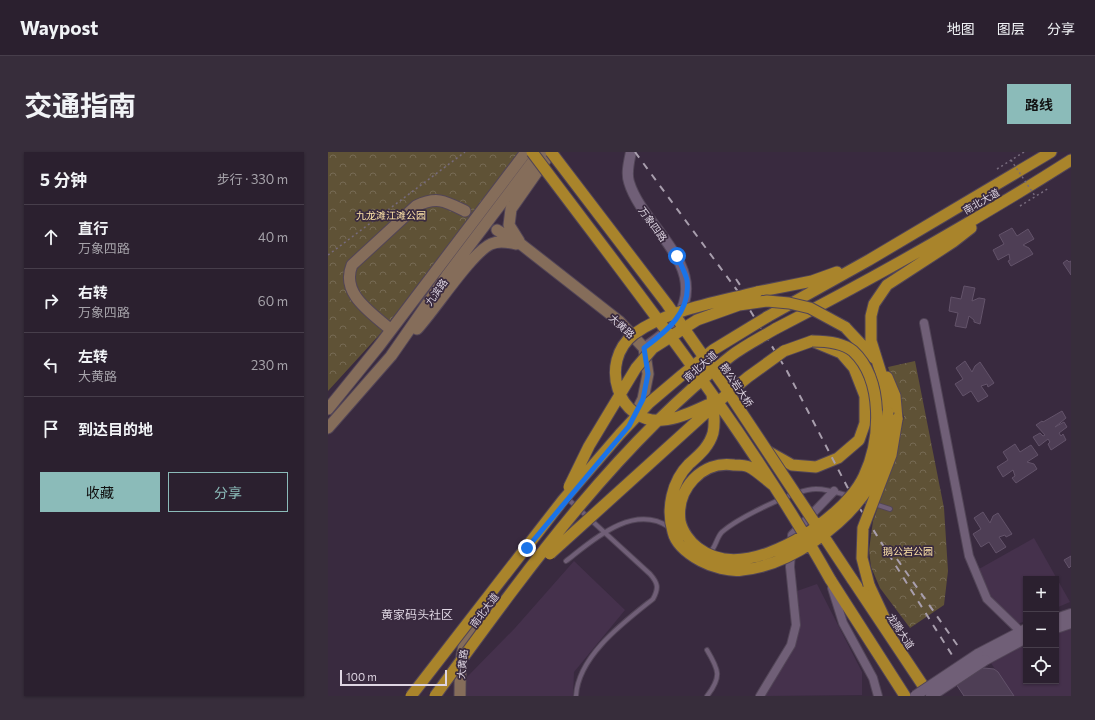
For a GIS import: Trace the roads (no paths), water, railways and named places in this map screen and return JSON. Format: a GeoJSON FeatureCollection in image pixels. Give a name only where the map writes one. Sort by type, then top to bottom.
{"type":"FeatureCollection","features":[{"type":"Feature","properties":{"kind":"highway"},"geometry":{"type":"LineString","coordinates":[[532,152],[711,392],[773,485],[830,579],[905,696]]}},
{"type":"Feature","properties":{"kind":"highway","name":"鹅公岩大桥"},"geometry":{"type":"LineString","coordinates":[[551,152],[667,304],[769,452],[852,579]]}},
{"type":"Feature","properties":{"kind":"highway","name":"南北大道"},"geometry":{"type":"LineString","coordinates":[[411,696],[565,500],[649,403],[713,350],[869,260],[1040,156],[1051,152]]}},
{"type":"Feature","properties":{"kind":"highway","name":"南北大道"},"geometry":{"type":"LineString","coordinates":[[435,696],[498,610],[593,491],[669,409],[732,355],[775,329],[834,299],[998,206],[1071,160]]}},
{"type":"Feature","properties":{"kind":"highway"},"geometry":{"type":"LineString","coordinates":[[711,392],[715,421],[712,435],[704,450],[688,465],[674,490],[669,511],[673,533],[688,554],[710,565],[741,571],[768,565],[820,538],[840,523],[870,484],[885,439],[888,412],[884,386],[871,341],[871,316],[879,295],[886,285],[953,242],[998,206]]}},
{"type":"Feature","properties":{"kind":"highway"},"geometry":{"type":"LineString","coordinates":[[719,400],[663,420],[641,417],[634,413],[623,400],[617,383],[614,367],[620,350],[634,335],[649,325],[687,310],[757,292],[812,281],[869,260]]}},
{"type":"Feature","properties":{"kind":"highway"},"geometry":{"type":"LineString","coordinates":[[565,500],[588,446],[636,368],[653,348],[697,320],[739,305],[767,301],[789,303],[810,308],[845,327],[860,341],[890,381],[895,396],[897,419],[891,455],[864,528],[862,558],[870,585],[898,649]]}},
{"type":"Feature","properties":{"kind":"highway"},"geometry":{"type":"LineString","coordinates":[[498,610],[539,564],[719,400],[784,351],[812,341],[830,341],[852,350],[866,367],[875,398],[878,431],[872,456],[864,477],[836,512],[811,532],[763,556],[734,559],[708,556],[691,543],[680,522],[680,502],[689,484],[704,469],[724,463],[748,466],[773,485]]}},
{"type":"Feature","properties":{"kind":"highway"},"geometry":{"type":"LineString","coordinates":[[769,452],[792,465],[816,468],[838,458],[859,440],[864,423],[865,396],[854,368],[841,353],[812,341]]}},
{"type":"Feature","properties":{"kind":"highway","name":"龙腾大道"},"geometry":{"type":"LineString","coordinates":[[852,579],[931,696]]}},
{"type":"Feature","properties":{"kind":"highway"},"geometry":{"type":"LineString","coordinates":[[884,665],[901,696]]}},
{"type":"Feature","properties":{"kind":"main road","name":"九滨路"},"geometry":{"type":"LineString","coordinates":[[328,409],[379,346],[526,152]]}},
{"type":"Feature","properties":{"kind":"main road","name":"九滨路"},"geometry":{"type":"LineString","coordinates":[[328,428],[391,356],[453,268],[540,152]]}},
{"type":"Feature","properties":{"kind":"main road"},"geometry":{"type":"LineString","coordinates":[[522,245],[509,225],[511,209],[551,152]]}},
{"type":"Feature","properties":{"kind":"main road"},"geometry":{"type":"LineString","coordinates":[[391,330],[355,297],[350,286],[348,276],[352,265],[416,206],[428,200],[443,200],[465,211]]}},
{"type":"Feature","properties":{"kind":"main road"},"geometry":{"type":"LineString","coordinates":[[497,230],[522,245]]}},
{"type":"Feature","properties":{"kind":"main road"},"geometry":{"type":"LineString","coordinates":[[379,346],[379,355],[382,358],[391,356],[430,315],[476,255],[491,244],[505,241],[522,245]]}},
{"type":"Feature","properties":{"kind":"main road","name":"大黄路"},"geometry":{"type":"LineString","coordinates":[[460,696],[460,673],[464,644],[474,621],[527,548],[565,500],[629,426],[643,399],[648,374],[644,348],[619,321],[522,245]]}},
{"type":"Feature","properties":{"kind":"street","name":"万象四路"},"geometry":{"type":"LineString","coordinates":[[631,152],[628,165],[629,181],[637,202],[677,256],[687,279],[686,297],[682,312],[668,331],[644,348]]}},
{"type":"Feature","properties":{"kind":"street"},"geometry":{"type":"LineString","coordinates":[[924,323],[969,556],[987,599],[1023,632]]}},
{"type":"Feature","properties":{"kind":"street"},"geometry":{"type":"LineString","coordinates":[[760,696],[791,645],[796,625],[790,567],[792,535],[834,491]]}},
{"type":"Feature","properties":{"kind":"street"},"geometry":{"type":"LineString","coordinates":[[830,579],[843,623],[873,678],[878,696]]}},
{"type":"Feature","properties":{"kind":"street"},"geometry":{"type":"LineString","coordinates":[[1059,618],[1071,614]]}},
{"type":"Feature","properties":{"kind":"street"},"geometry":{"type":"LineString","coordinates":[[1059,627],[1071,623]]}},
{"type":"Feature","properties":{"kind":"street"},"geometry":{"type":"LineString","coordinates":[[915,696],[1023,634]]}},
{"type":"Feature","properties":{"kind":"street"},"geometry":{"type":"LineString","coordinates":[[931,696],[981,657]]}},
{"type":"Feature","properties":{"kind":"lane"},"geometry":{"type":"LineString","coordinates":[[566,561],[604,532],[640,519],[661,521],[678,533],[691,552],[703,557],[712,551],[721,534],[735,523],[799,491],[816,489],[834,491],[890,509]]}},
{"type":"Feature","properties":{"kind":"lane"},"geometry":{"type":"LineString","coordinates":[[565,500],[604,532],[650,574],[657,582],[658,589],[653,599],[595,651],[577,684],[576,696]]}},
{"type":"Feature","properties":{"kind":"lane"},"geometry":{"type":"LineString","coordinates":[[707,650],[718,675],[717,681],[707,696]]}},
{"type":"Feature","properties":{"kind":"railway"},"geometry":{"type":"LineString","coordinates":[[635,152],[742,297],[787,371],[852,496],[952,655]]}},
{"type":"Feature","properties":{"kind":"railway"},"geometry":{"type":"LineString","coordinates":[[736,279],[758,312]]}},
{"type":"Feature","properties":{"kind":"railway"},"geometry":{"type":"LineString","coordinates":[[897,559],[960,649]]}},
{"type":"Feature","properties":{"kind":"district","name":"黄家码头社区"},"geometry":{"type":"Point","coordinates":[417,614]}},
{"type":"Feature","properties":{"kind":"park label","name":"九龙滩江滩公园"},"geometry":{"type":"Point","coordinates":[391,215]}},
{"type":"Feature","properties":{"kind":"park label","name":"鹅公岩公园"},"geometry":{"type":"Point","coordinates":[908,551]}}]}
